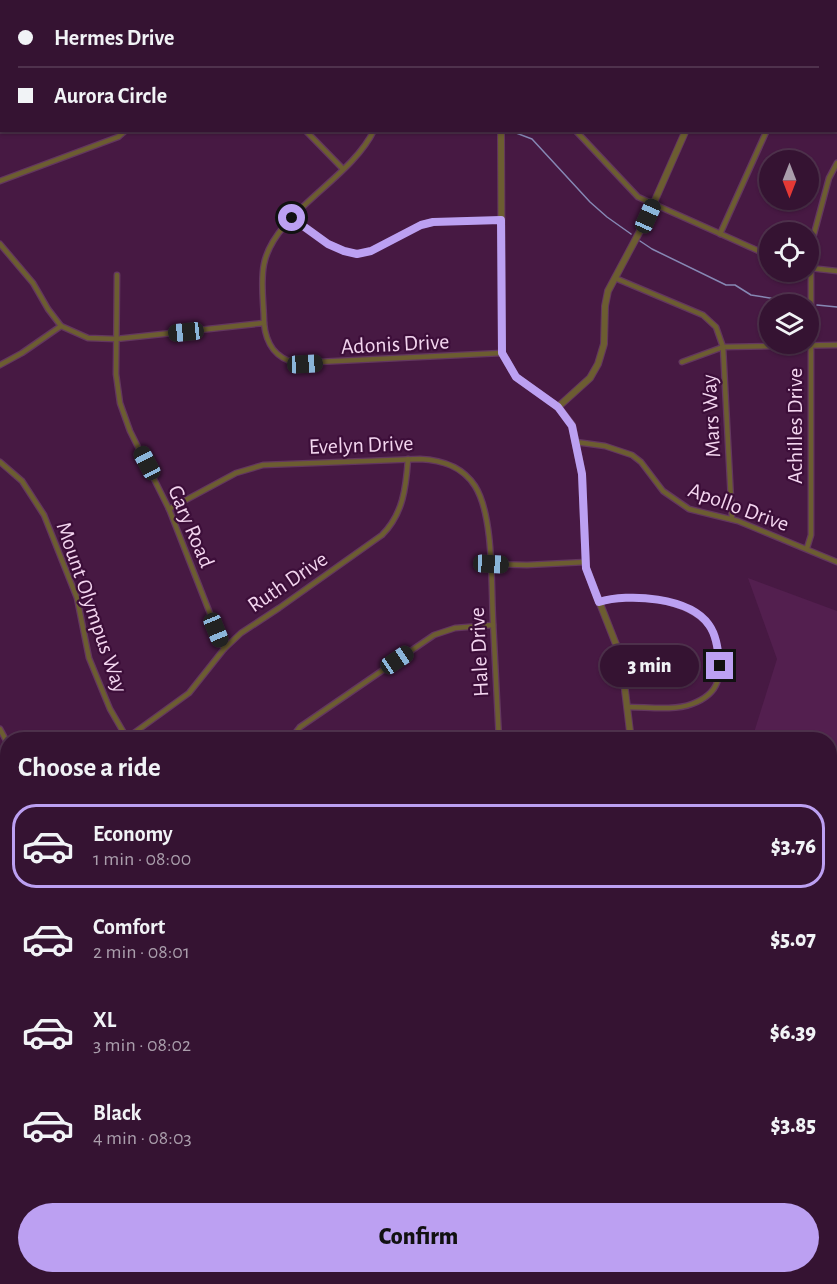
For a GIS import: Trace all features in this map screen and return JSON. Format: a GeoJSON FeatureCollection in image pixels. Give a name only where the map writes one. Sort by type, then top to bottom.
{"type":"FeatureCollection","features":[{"type":"Feature","properties":{"kind":"street"},"geometry":{"type":"LineString","coordinates":[[0,181],[118,137],[124,132]]}},
{"type":"Feature","properties":{"kind":"street"},"geometry":{"type":"LineString","coordinates":[[307,132],[343,169]]}},
{"type":"Feature","properties":{"kind":"street","name":"Adonis Drive"},"geometry":{"type":"LineString","coordinates":[[373,132],[364,148],[292,218],[272,242],[264,260],[262,277],[264,323],[270,347],[282,358],[296,363],[502,353]]}},
{"type":"Feature","properties":{"kind":"street"},"geometry":{"type":"LineString","coordinates":[[501,132],[502,353],[516,377],[558,407],[569,419],[576,442],[583,489],[588,574],[621,657],[630,732]]}},
{"type":"Feature","properties":{"kind":"street"},"geometry":{"type":"LineString","coordinates":[[576,132],[632,192],[653,204],[759,251]]}},
{"type":"Feature","properties":{"kind":"street"},"geometry":{"type":"LineString","coordinates":[[558,407],[590,378],[598,364],[604,344],[605,301],[608,291],[653,204],[685,132]]}},
{"type":"Feature","properties":{"kind":"street"},"geometry":{"type":"LineString","coordinates":[[720,234],[766,132]]}},
{"type":"Feature","properties":{"kind":"street","name":"Achilles Drive"},"geometry":{"type":"LineString","coordinates":[[817,222],[829,178],[837,163]]}},
{"type":"Feature","properties":{"kind":"street"},"geometry":{"type":"LineString","coordinates":[[292,218],[328,244],[357,254],[371,251],[421,225],[433,222],[501,220]]}},
{"type":"Feature","properties":{"kind":"street"},"geometry":{"type":"LineString","coordinates":[[0,244],[33,283],[61,326],[88,338],[116,339],[264,323]]}},
{"type":"Feature","properties":{"kind":"street"},"geometry":{"type":"LineString","coordinates":[[819,269],[837,271]]}},
{"type":"Feature","properties":{"kind":"street","name":"Gary Road"},"geometry":{"type":"LineString","coordinates":[[117,275],[117,384],[122,413],[169,509],[224,649]]}},
{"type":"Feature","properties":{"kind":"street"},"geometry":{"type":"LineString","coordinates":[[615,278],[707,317],[719,332],[723,347]]}},
{"type":"Feature","properties":{"kind":"street"},"geometry":{"type":"LineString","coordinates":[[0,365],[61,326]]}},
{"type":"Feature","properties":{"kind":"street"},"geometry":{"type":"LineString","coordinates":[[819,345],[837,345]]}},
{"type":"Feature","properties":{"kind":"street"},"geometry":{"type":"LineString","coordinates":[[682,362],[723,347],[759,346]]}},
{"type":"Feature","properties":{"kind":"street","name":"Mars Way"},"geometry":{"type":"LineString","coordinates":[[723,347],[732,519]]}},
{"type":"Feature","properties":{"kind":"street","name":"Achilles Drive"},"geometry":{"type":"LineString","coordinates":[[807,548],[811,535],[811,354]]}},
{"type":"Feature","properties":{"kind":"street","name":"Apollo Drive"},"geometry":{"type":"LineString","coordinates":[[576,442],[598,444],[632,454],[663,491],[678,503],[700,513],[732,519],[837,562]]}},
{"type":"Feature","properties":{"kind":"street","name":"Evelyn Drive"},"geometry":{"type":"LineString","coordinates":[[169,509],[236,473],[263,465],[408,459],[442,461],[459,469],[470,479],[481,498],[491,564]]}},
{"type":"Feature","properties":{"kind":"street","name":"Ruth Drive"},"geometry":{"type":"LineString","coordinates":[[137,732],[189,693],[224,649],[248,628],[376,541],[387,530],[397,516],[404,495],[408,459]]}},
{"type":"Feature","properties":{"kind":"street","name":"Mount Olympus Way"},"geometry":{"type":"LineString","coordinates":[[0,462],[22,481],[44,515],[77,598],[89,658],[110,708],[124,732]]}},
{"type":"Feature","properties":{"kind":"street"},"geometry":{"type":"LineString","coordinates":[[491,564],[586,562]]}},
{"type":"Feature","properties":{"kind":"street","name":"Hale Drive"},"geometry":{"type":"LineString","coordinates":[[491,564],[499,732]]}},
{"type":"Feature","properties":{"kind":"street"},"geometry":{"type":"LineString","coordinates":[[599,602],[620,598],[675,603],[692,610],[705,620],[714,634],[721,673],[717,685],[708,695],[683,706],[628,707]]}},
{"type":"Feature","properties":{"kind":"street"},"geometry":{"type":"LineString","coordinates":[[298,732],[305,724],[434,635],[455,628],[493,625]]}},
{"type":"Feature","properties":{"kind":"shaded area"},"geometry":{"type":"Polygon","coordinates":[[[748,578],[837,611],[837,732],[754,732],[777,659],[748,578]]]}},
{"type":"Feature","properties":{"kind":"waterway"},"geometry":{"type":"LineString","coordinates":[[513,132],[532,139],[590,202],[631,234]]}},
{"type":"Feature","properties":{"kind":"waterway"},"geometry":{"type":"LineString","coordinates":[[640,241],[726,285],[735,285],[751,295],[759,296]]}},
{"type":"Feature","properties":{"kind":"waterway"},"geometry":{"type":"LineString","coordinates":[[819,305],[837,307]]}},
{"type":"Feature","properties":{"kind":"route"},"geometry":{"type":"LineString","coordinates":[[292,218],[328,244],[357,254],[371,251],[421,225],[439,220],[501,220],[502,353],[516,377],[558,407],[572,426],[582,474],[586,568],[599,602],[620,598],[667,601],[692,610],[710,626],[714,634],[720,666]]}}]}
